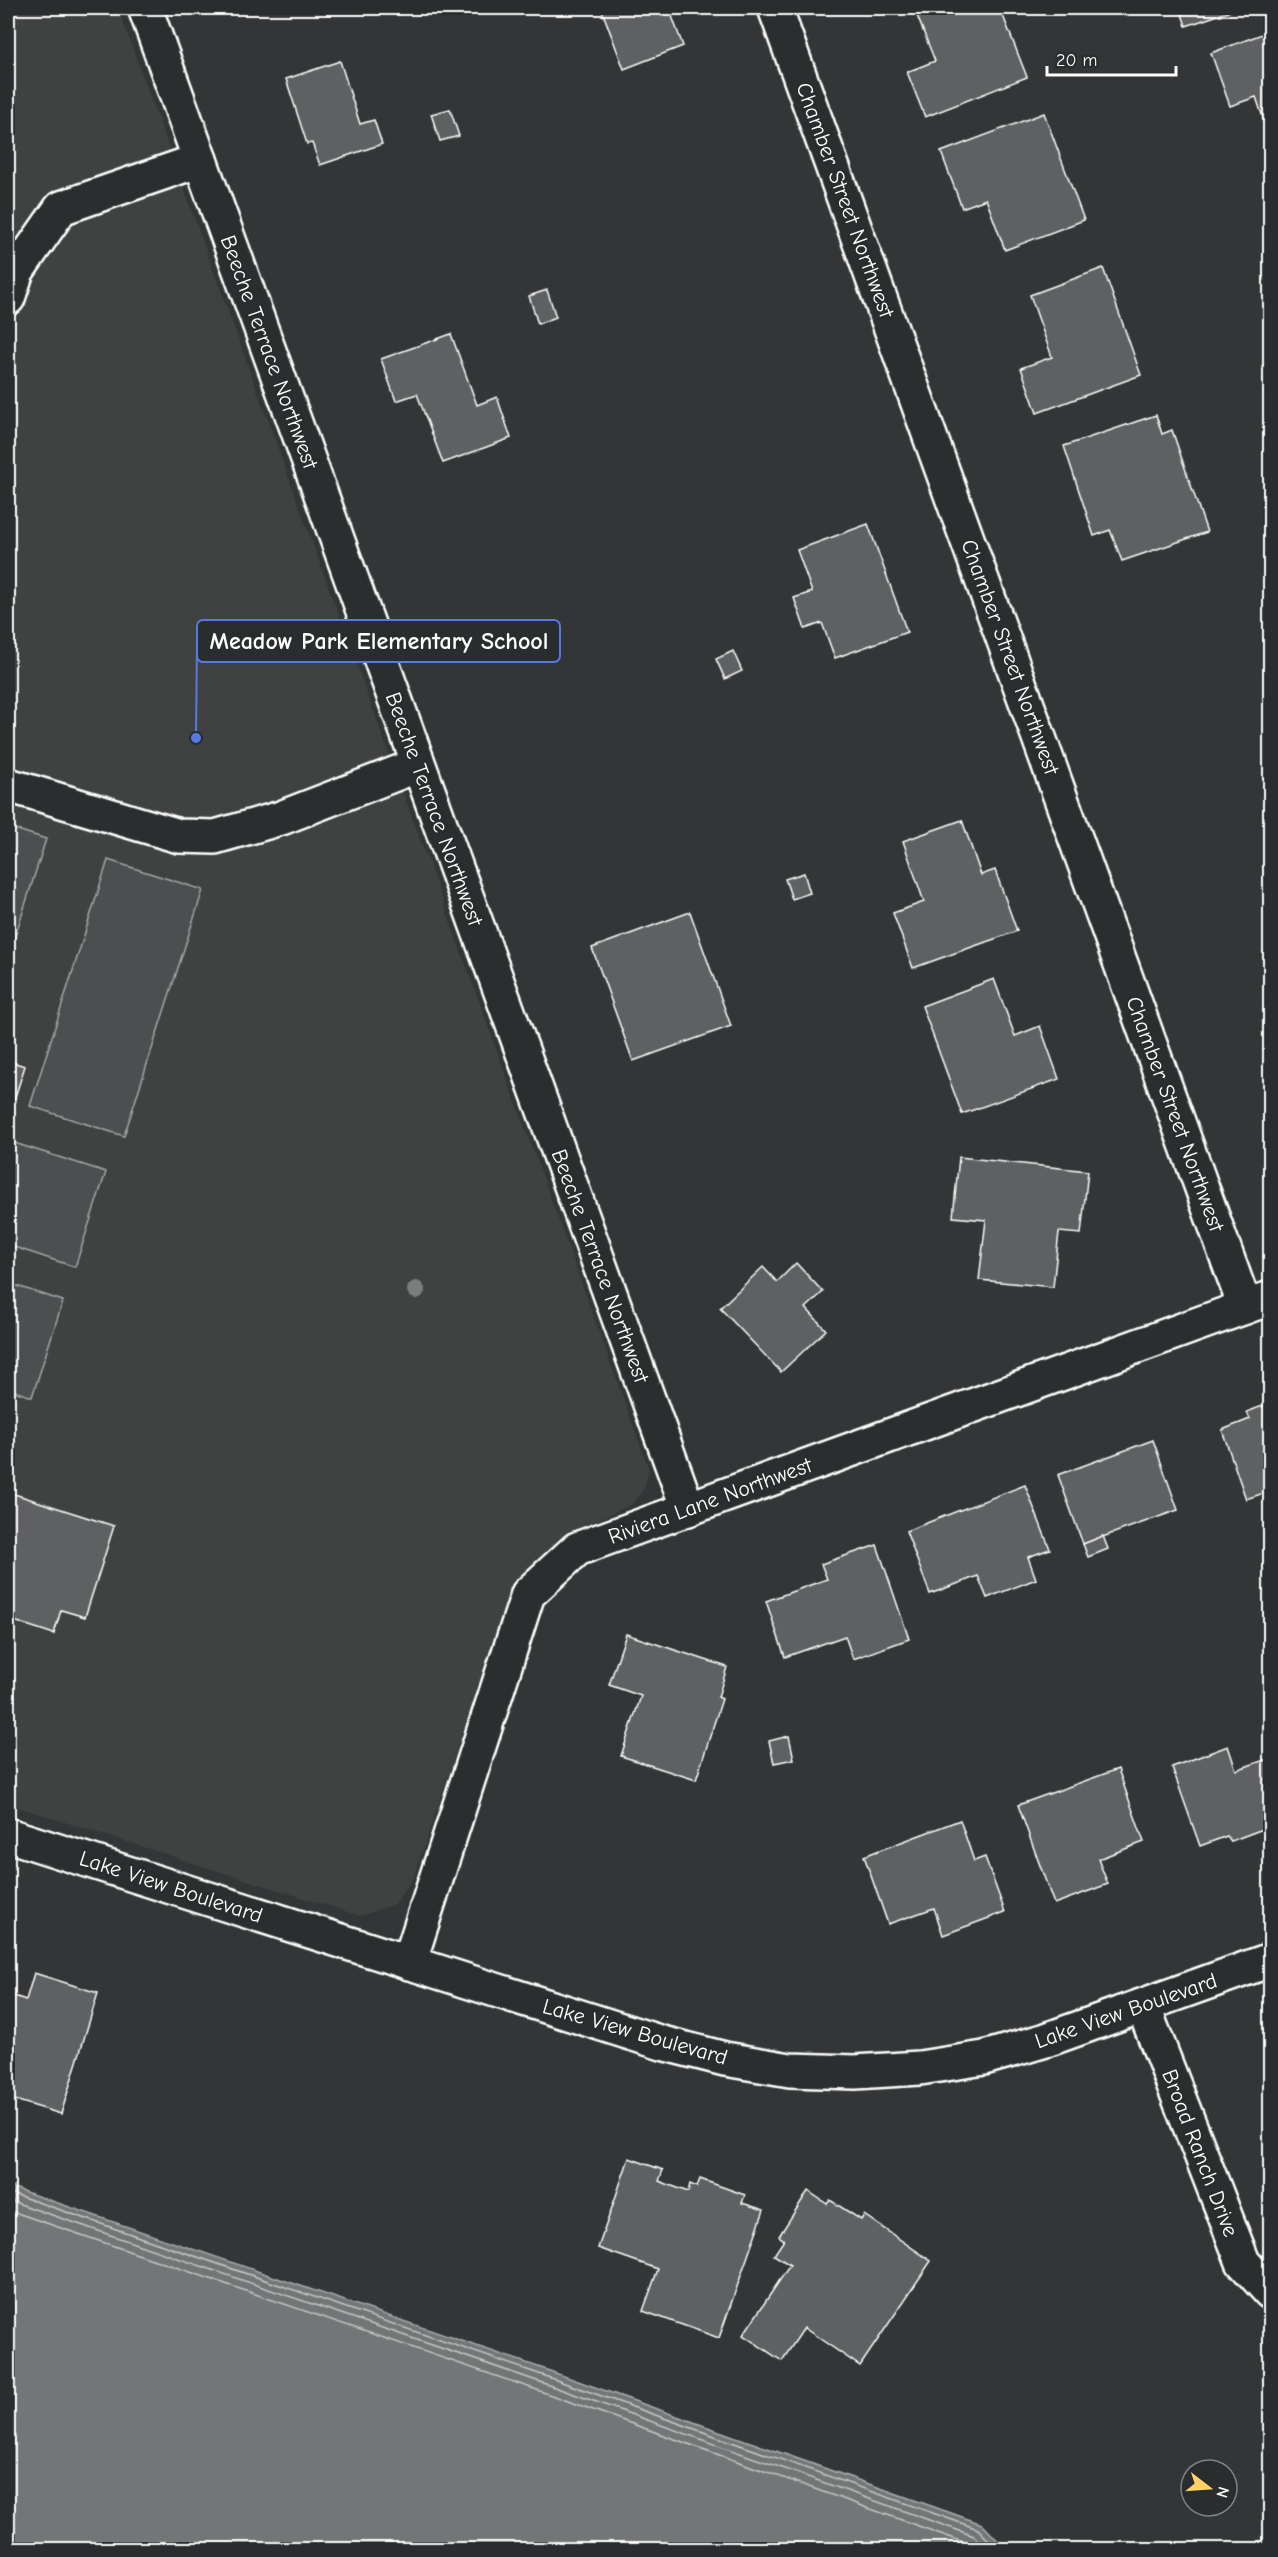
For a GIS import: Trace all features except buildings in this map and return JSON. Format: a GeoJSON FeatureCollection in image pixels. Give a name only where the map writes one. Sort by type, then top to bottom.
{"type":"FeatureCollection","features":[{"type":"Feature","properties":{"kind":"street","name":"Beeche Terrace Northwest"},"geometry":{"type":"LineString","coordinates":[[145,8],[688,1509]]}},
{"type":"Feature","properties":{"kind":"street","name":"Chamber Street Northwest"},"geometry":{"type":"LineString","coordinates":[[775,8],[1258,1302]]}},
{"type":"Feature","properties":{"kind":"street"},"geometry":{"type":"LineString","coordinates":[[8,298],[17,271],[61,208],[200,160]]}},
{"type":"Feature","properties":{"kind":"street"},"geometry":{"type":"LineString","coordinates":[[8,785],[179,836],[215,837],[281,818],[418,765]]}},
{"type":"Feature","properties":{"kind":"street","name":"Riviera Lane Northwest"},"geometry":{"type":"LineString","coordinates":[[409,1963],[528,1594],[578,1549],[1258,1302]]}},
{"type":"Feature","properties":{"kind":"street","name":"Lake View Boulevard"},"geometry":{"type":"LineString","coordinates":[[8,1835],[662,2043],[725,2059],[790,2070],[855,2072],[920,2068],[984,2058],[1046,2040],[1270,1960]]}},
{"type":"Feature","properties":{"kind":"street","name":"Broad Ranch Drive"},"geometry":{"type":"LineString","coordinates":[[1143,2006],[1243,2262],[1270,2292]]}},
{"type":"Feature","properties":{"kind":"shaded area"},"geometry":{"type":"Polygon","coordinates":[[[8,8],[118,8],[649,1469],[644,1489],[632,1504],[562,1537],[531,1565],[504,1611],[414,1876],[395,1904],[360,1916],[8,1804],[8,8]]]}},
{"type":"Feature","properties":{"kind":"shaded area"},"geometry":{"type":"Polygon","coordinates":[[[8,827],[46,839],[8,959],[8,827]]]}},
{"type":"Feature","properties":{"kind":"shaded area"},"geometry":{"type":"Polygon","coordinates":[[[108,860],[203,890],[124,1136],[30,1106],[108,860]]]}},
{"type":"Feature","properties":{"kind":"shaded area"},"geometry":{"type":"Polygon","coordinates":[[[8,1141],[106,1172],[75,1267],[8,1245],[8,1141]]]}},
{"type":"Feature","properties":{"kind":"shaded area"},"geometry":{"type":"Polygon","coordinates":[[[8,1283],[63,1301],[32,1397],[8,1389],[8,1283]]]}},
{"type":"Feature","properties":{"kind":"water"},"geometry":{"type":"Polygon","coordinates":[[[8,2186],[544,2369],[982,2524],[1006,2549],[8,2549],[8,2186]]]}},
{"type":"Feature","properties":{"kind":"place","name":"Meadow Park Elementary School"},"geometry":{"type":"Point","coordinates":[196,738]}}]}
